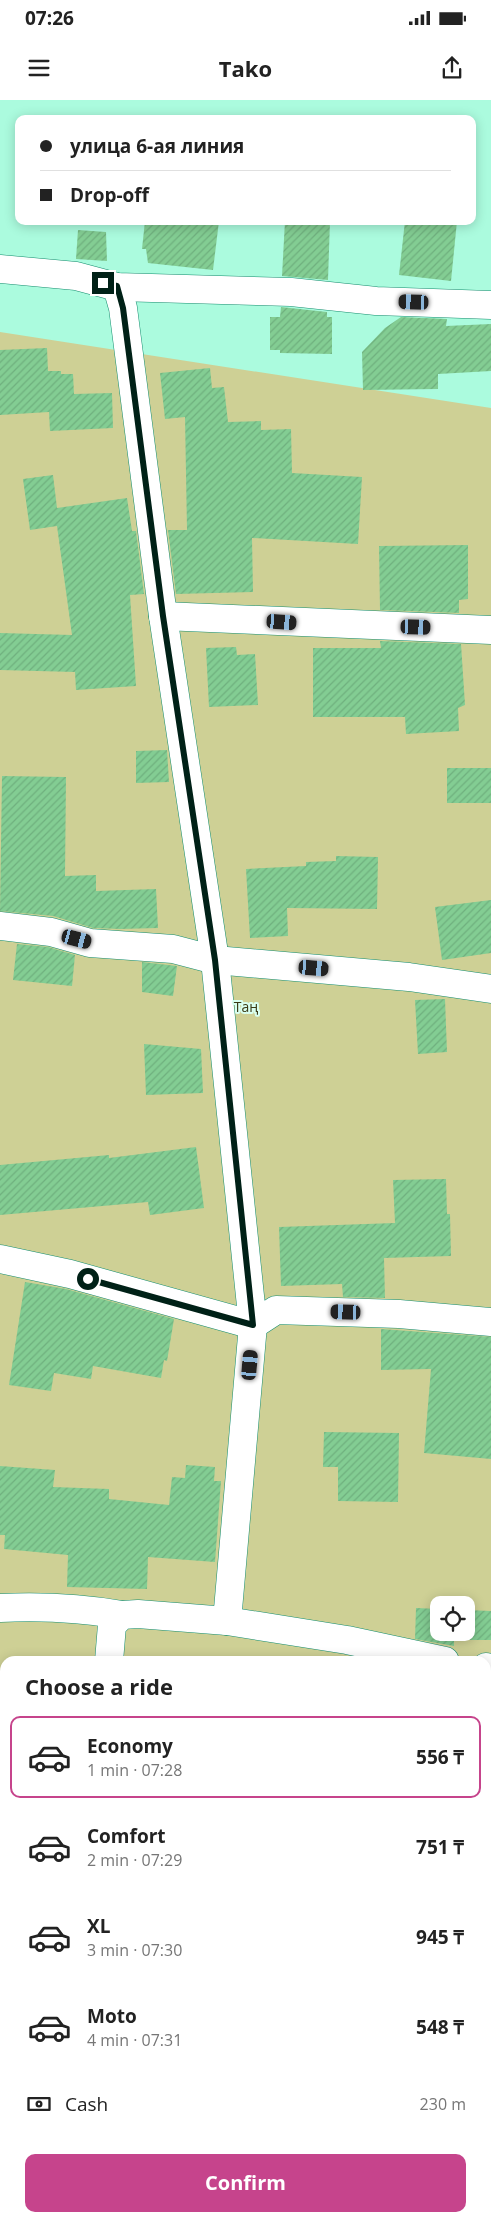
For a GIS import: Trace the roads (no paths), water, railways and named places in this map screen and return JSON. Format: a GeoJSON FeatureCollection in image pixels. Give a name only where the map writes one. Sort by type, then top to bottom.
{"type":"FeatureCollection","features":[{"type":"Feature","properties":{"kind":"street"},"geometry":{"type":"LineString","coordinates":[[0,269],[76,276],[117,286],[290,292],[376,301],[491,305]]}},
{"type":"Feature","properties":{"kind":"street"},"geometry":{"type":"LineString","coordinates":[[117,286],[123,308],[163,616],[215,960],[253,1325],[228,1621]]}},
{"type":"Feature","properties":{"kind":"street"},"geometry":{"type":"LineString","coordinates":[[163,616],[491,630]]}},
{"type":"Feature","properties":{"kind":"street"},"geometry":{"type":"LineString","coordinates":[[0,926],[51,932],[90,943],[173,949],[215,960],[409,977],[491,989]]}},
{"type":"Feature","properties":{"kind":"street"},"geometry":{"type":"LineString","coordinates":[[0,1259],[70,1274],[253,1325],[276,1310],[399,1314],[491,1322]]}},
{"type":"Feature","properties":{"kind":"street"},"geometry":{"type":"LineString","coordinates":[[0,1608],[44,1606],[92,1610],[122,1615],[138,1614],[228,1621],[346,1640],[421,1656]]}},
{"type":"Feature","properties":{"kind":"street"},"geometry":{"type":"LineString","coordinates":[[110,1656],[112,1625],[122,1615]]}},
{"type":"Feature","properties":{"kind":"park label","name":"Таң"},"geometry":{"type":"Point","coordinates":[246,1006]}}]}
